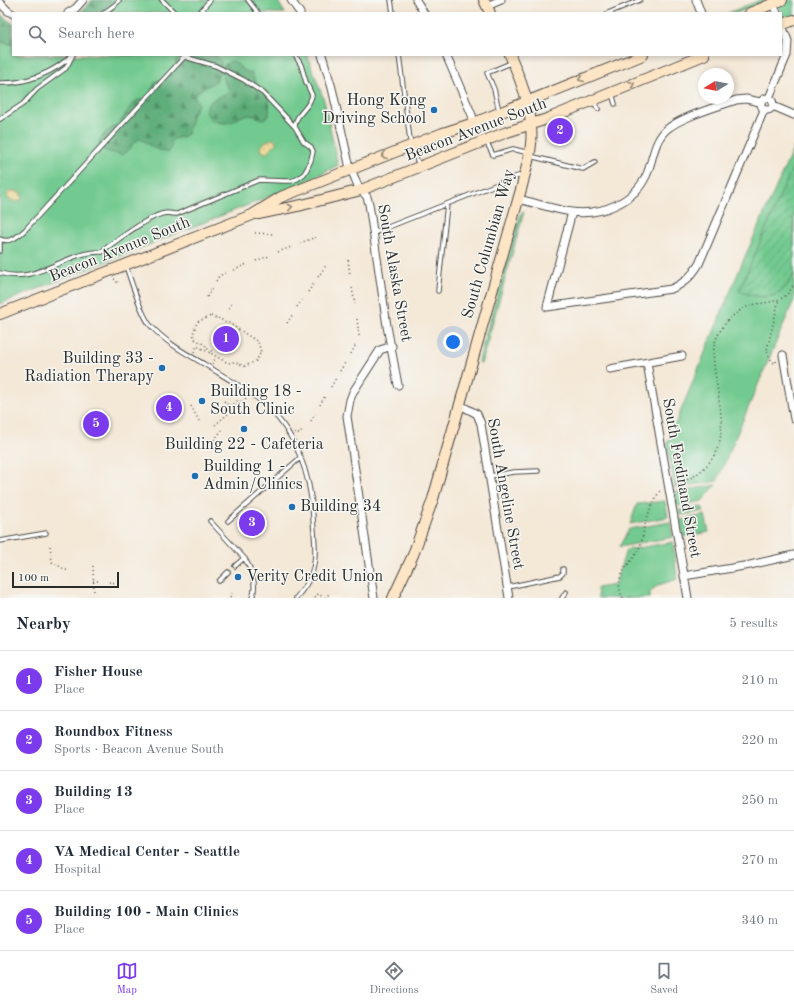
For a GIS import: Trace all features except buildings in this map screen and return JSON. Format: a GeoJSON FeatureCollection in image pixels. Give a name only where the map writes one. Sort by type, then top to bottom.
{"type":"FeatureCollection","features":[{"type":"Feature","properties":{"kind":"main road"},"geometry":{"type":"LineString","coordinates":[[754,12],[777,6]]}},
{"type":"Feature","properties":{"kind":"main road"},"geometry":{"type":"LineString","coordinates":[[782,24],[794,20]]}},
{"type":"Feature","properties":{"kind":"main road","name":"Beacon Avenue South"},"geometry":{"type":"LineString","coordinates":[[0,314],[252,215],[302,205],[361,190],[485,140],[595,104],[612,92],[702,56]]}},
{"type":"Feature","properties":{"kind":"main road","name":"South Columbian Way"},"geometry":{"type":"LineString","coordinates":[[393,598],[413,555],[427,518],[530,152],[531,125],[527,101],[512,59]]}},
{"type":"Feature","properties":{"kind":"main road","name":"Beacon Avenue South"},"geometry":{"type":"LineString","coordinates":[[252,215],[281,197],[412,145],[639,59]]}},
{"type":"Feature","properties":{"kind":"main road"},"geometry":{"type":"LineString","coordinates":[[507,132],[519,135],[530,152]]}},
{"type":"Feature","properties":{"kind":"street"},"geometry":{"type":"LineString","coordinates":[[70,12],[76,8],[83,0]]}},
{"type":"Feature","properties":{"kind":"street"},"geometry":{"type":"LineString","coordinates":[[291,0],[299,12]]}},
{"type":"Feature","properties":{"kind":"street"},"geometry":{"type":"LineString","coordinates":[[416,0],[423,12]]}},
{"type":"Feature","properties":{"kind":"street"},"geometry":{"type":"LineString","coordinates":[[487,6],[501,0]]}},
{"type":"Feature","properties":{"kind":"street"},"geometry":{"type":"LineString","coordinates":[[696,0],[701,12]]}},
{"type":"Feature","properties":{"kind":"street"},"geometry":{"type":"LineString","coordinates":[[0,3],[12,13]]}},
{"type":"Feature","properties":{"kind":"street"},"geometry":{"type":"LineString","coordinates":[[769,98],[787,55],[788,41],[782,26]]}},
{"type":"Feature","properties":{"kind":"street","name":"South Alaska Street"},"geometry":{"type":"LineString","coordinates":[[322,56],[332,88],[351,170],[361,190],[367,197],[369,204],[387,326],[392,346],[398,385]]}},
{"type":"Feature","properties":{"kind":"street"},"geometry":{"type":"LineString","coordinates":[[446,56],[474,122]]}},
{"type":"Feature","properties":{"kind":"street"},"geometry":{"type":"LineString","coordinates":[[760,102],[764,98],[769,98]]}},
{"type":"Feature","properties":{"kind":"street"},"geometry":{"type":"LineString","coordinates":[[769,98],[773,102],[773,106]]}},
{"type":"Feature","properties":{"kind":"street"},"geometry":{"type":"LineString","coordinates":[[518,198],[572,212],[598,211],[623,202],[632,196],[640,186],[647,174],[658,141],[662,134],[674,124],[736,100],[746,99],[760,102]]}},
{"type":"Feature","properties":{"kind":"street"},"geometry":{"type":"LineString","coordinates":[[760,102],[760,106],[764,110]]}},
{"type":"Feature","properties":{"kind":"street"},"geometry":{"type":"LineString","coordinates":[[764,110],[769,110],[773,106]]}},
{"type":"Feature","properties":{"kind":"street"},"geometry":{"type":"LineString","coordinates":[[773,106],[794,115]]}},
{"type":"Feature","properties":{"kind":"street"},"geometry":{"type":"LineString","coordinates":[[572,212],[547,307],[671,289],[680,286],[693,274],[699,264],[764,110]]}},
{"type":"Feature","properties":{"kind":"street"},"geometry":{"type":"LineString","coordinates":[[374,598],[347,416],[353,392],[380,350],[392,346]]}},
{"type":"Feature","properties":{"kind":"street"},"geometry":{"type":"LineString","coordinates":[[610,369],[682,356]]}},
{"type":"Feature","properties":{"kind":"street"},"geometry":{"type":"LineString","coordinates":[[779,356],[794,419]]}},
{"type":"Feature","properties":{"kind":"street","name":"South Ferdinand Street"},"geometry":{"type":"LineString","coordinates":[[647,362],[688,598]]}},
{"type":"Feature","properties":{"kind":"street","name":"South Angeline Street"},"geometry":{"type":"LineString","coordinates":[[460,405],[478,414],[480,419],[509,598]]}},
{"type":"Feature","properties":{"kind":"street"},"geometry":{"type":"LineString","coordinates":[[684,576],[750,565],[794,555]]}},
{"type":"Feature","properties":{"kind":"lane"},"geometry":{"type":"LineString","coordinates":[[105,12],[111,6],[118,3],[119,0]]}},
{"type":"Feature","properties":{"kind":"lane"},"geometry":{"type":"LineString","coordinates":[[162,0],[174,12]]}},
{"type":"Feature","properties":{"kind":"lane"},"geometry":{"type":"LineString","coordinates":[[200,12],[210,0]]}},
{"type":"Feature","properties":{"kind":"lane"},"geometry":{"type":"LineString","coordinates":[[248,0],[257,12]]}},
{"type":"Feature","properties":{"kind":"lane"},"geometry":{"type":"LineString","coordinates":[[391,0],[393,12]]}},
{"type":"Feature","properties":{"kind":"lane"},"geometry":{"type":"LineString","coordinates":[[610,12],[640,0]]}},
{"type":"Feature","properties":{"kind":"lane"},"geometry":{"type":"LineString","coordinates":[[0,83],[19,81],[41,75],[64,64],[72,56]]}},
{"type":"Feature","properties":{"kind":"lane"},"geometry":{"type":"LineString","coordinates":[[0,119],[23,104],[37,89],[66,68],[72,56]]}},
{"type":"Feature","properties":{"kind":"lane"},"geometry":{"type":"LineString","coordinates":[[0,251],[0,241],[11,240],[25,230],[186,56],[216,66],[244,80],[263,93],[295,127],[304,142],[313,151],[311,160],[304,174],[297,179],[291,181],[259,180],[176,214],[166,213],[146,221],[102,252],[90,252],[27,275],[15,276],[0,273]]}},
{"type":"Feature","properties":{"kind":"lane"},"geometry":{"type":"LineString","coordinates":[[295,127],[296,118],[310,104],[312,95],[301,65],[296,56]]}},
{"type":"Feature","properties":{"kind":"lane"},"geometry":{"type":"LineString","coordinates":[[399,56],[412,145],[420,166]]}},
{"type":"Feature","properties":{"kind":"lane"},"geometry":{"type":"LineString","coordinates":[[499,112],[494,89],[487,73],[512,59]]}},
{"type":"Feature","properties":{"kind":"lane"},"geometry":{"type":"LineString","coordinates":[[612,92],[615,104]]}},
{"type":"Feature","properties":{"kind":"lane"},"geometry":{"type":"LineString","coordinates":[[485,140],[493,155],[513,149],[530,152],[583,169],[595,162]]}},
{"type":"Feature","properties":{"kind":"lane"},"geometry":{"type":"LineString","coordinates":[[373,233],[524,174]]}},
{"type":"Feature","properties":{"kind":"lane"},"geometry":{"type":"LineString","coordinates":[[438,291],[447,204]]}},
{"type":"Feature","properties":{"kind":"lane"},"geometry":{"type":"LineString","coordinates":[[125,264],[149,324],[173,345],[263,403],[285,429],[301,457],[310,491],[315,558],[312,575],[296,598]]}},
{"type":"Feature","properties":{"kind":"lane"},"geometry":{"type":"LineString","coordinates":[[228,521],[301,457]]}},
{"type":"Feature","properties":{"kind":"lane"},"geometry":{"type":"LineString","coordinates":[[490,476],[514,472],[538,471]]}},
{"type":"Feature","properties":{"kind":"lane"},"geometry":{"type":"LineString","coordinates":[[210,521],[244,558],[249,567],[254,581],[255,591],[252,598]]}},
{"type":"Feature","properties":{"kind":"lane"},"geometry":{"type":"LineString","coordinates":[[0,541],[46,533]]}},
{"type":"Feature","properties":{"kind":"lane"},"geometry":{"type":"LineString","coordinates":[[235,566],[244,558]]}},
{"type":"Feature","properties":{"kind":"lane"},"geometry":{"type":"LineString","coordinates":[[508,587],[560,576],[563,573],[563,569]]}},
{"type":"Feature","properties":{"kind":"lane"},"geometry":{"type":"LineString","coordinates":[[219,581],[228,572]]}},
{"type":"Feature","properties":{"kind":"lane"},"geometry":{"type":"LineString","coordinates":[[562,598],[566,592]]}},
{"type":"Feature","properties":{"kind":"path"},"geometry":{"type":"LineString","coordinates":[[255,233],[274,234]]}},
{"type":"Feature","properties":{"kind":"path"},"geometry":{"type":"LineString","coordinates":[[300,243],[316,237]]}},
{"type":"Feature","properties":{"kind":"path"},"geometry":{"type":"LineString","coordinates":[[278,252],[291,247]]}},
{"type":"Feature","properties":{"kind":"path"},"geometry":{"type":"LineString","coordinates":[[256,260],[269,256]]}},
{"type":"Feature","properties":{"kind":"path"},"geometry":{"type":"LineString","coordinates":[[348,260],[350,275]]}},
{"type":"Feature","properties":{"kind":"path"},"geometry":{"type":"LineString","coordinates":[[234,270],[246,264]]}},
{"type":"Feature","properties":{"kind":"path"},"geometry":{"type":"LineString","coordinates":[[318,277],[327,264]]}},
{"type":"Feature","properties":{"kind":"path"},"geometry":{"type":"LineString","coordinates":[[216,281],[219,276],[225,273]]}},
{"type":"Feature","properties":{"kind":"path"},"geometry":{"type":"LineString","coordinates":[[308,292],[314,283]]}},
{"type":"Feature","properties":{"kind":"path"},"geometry":{"type":"LineString","coordinates":[[673,485],[694,476],[709,464],[718,449],[721,435],[721,421],[714,365],[714,352],[715,343],[723,327],[737,312],[754,305],[782,298],[790,291],[794,284]]}},
{"type":"Feature","properties":{"kind":"path"},"geometry":{"type":"LineString","coordinates":[[207,297],[212,288]]}},
{"type":"Feature","properties":{"kind":"path"},"geometry":{"type":"LineString","coordinates":[[352,288],[354,304]]}},
{"type":"Feature","properties":{"kind":"path"},"geometry":{"type":"LineString","coordinates":[[297,308],[303,298]]}},
{"type":"Feature","properties":{"kind":"path"},"geometry":{"type":"LineString","coordinates":[[779,299],[767,350],[768,356],[774,363],[776,363],[779,356]]}},
{"type":"Feature","properties":{"kind":"path"},"geometry":{"type":"LineString","coordinates":[[229,308],[232,303]]}},
{"type":"Feature","properties":{"kind":"path"},"geometry":{"type":"LineString","coordinates":[[287,323],[293,314]]}},
{"type":"Feature","properties":{"kind":"path"},"geometry":{"type":"LineString","coordinates":[[192,354],[197,346],[228,363],[234,362],[241,366],[247,366],[248,364],[254,363],[260,356],[260,345],[257,341],[229,322],[226,323],[219,318],[218,319],[211,316],[197,322],[193,334],[197,341],[205,345],[213,352],[212,354]]}},
{"type":"Feature","properties":{"kind":"path"},"geometry":{"type":"LineString","coordinates":[[357,319],[359,336]]}},
{"type":"Feature","properties":{"kind":"path"},"geometry":{"type":"LineString","coordinates":[[350,354],[356,344]]}},
{"type":"Feature","properties":{"kind":"path"},"geometry":{"type":"LineString","coordinates":[[214,362],[216,357]]}},
{"type":"Feature","properties":{"kind":"path"},"geometry":{"type":"LineString","coordinates":[[340,371],[346,361]]}},
{"type":"Feature","properties":{"kind":"path"},"geometry":{"type":"LineString","coordinates":[[331,387],[336,378]]}},
{"type":"Feature","properties":{"kind":"path"},"geometry":{"type":"LineString","coordinates":[[320,405],[325,396]]}},
{"type":"Feature","properties":{"kind":"path"},"geometry":{"type":"LineString","coordinates":[[215,424],[246,398]]}},
{"type":"Feature","properties":{"kind":"path"},"geometry":{"type":"LineString","coordinates":[[224,401],[229,406],[239,400],[240,402]]}},
{"type":"Feature","properties":{"kind":"path"},"geometry":{"type":"LineString","coordinates":[[191,406],[199,421]]}},
{"type":"Feature","properties":{"kind":"path"},"geometry":{"type":"LineString","coordinates":[[310,421],[315,414]]}},
{"type":"Feature","properties":{"kind":"path"},"geometry":{"type":"LineString","coordinates":[[292,433],[299,434],[303,429]]}},
{"type":"Feature","properties":{"kind":"path"},"geometry":{"type":"LineString","coordinates":[[210,440],[214,440],[222,430]]}},
{"type":"Feature","properties":{"kind":"path"},"geometry":{"type":"LineString","coordinates":[[623,598],[619,585],[622,572],[641,545],[645,523],[656,497],[663,487]]}},
{"type":"Feature","properties":{"kind":"path"},"geometry":{"type":"LineString","coordinates":[[50,546],[52,562],[68,571]]}},
{"type":"Feature","properties":{"kind":"path"},"geometry":{"type":"LineString","coordinates":[[93,566],[94,594]]}},
{"type":"Feature","properties":{"kind":"path"},"geometry":{"type":"LineString","coordinates":[[93,581],[101,581]]}},
{"type":"Feature","properties":{"kind":"path"},"geometry":{"type":"LineString","coordinates":[[109,582],[116,583]]}},
{"type":"Feature","properties":{"kind":"path"},"geometry":{"type":"LineString","coordinates":[[230,598],[232,593]]}},
{"type":"Feature","properties":{"kind":"path"},"geometry":{"type":"LineString","coordinates":[[315,598],[318,594],[325,598],[330,593]]}},
{"type":"Feature","properties":{"kind":"green space"},"geometry":{"type":"Polygon","coordinates":[[[92,0],[112,0],[99,12],[81,12],[92,0]]]}},
{"type":"Feature","properties":{"kind":"green space"},"geometry":{"type":"Polygon","coordinates":[[[112,0],[277,0],[284,12],[99,12],[112,0]]]}},
{"type":"Feature","properties":{"kind":"green space"},"geometry":{"type":"Polygon","coordinates":[[[760,0],[769,0],[739,12],[730,12],[760,0]]]}},
{"type":"Feature","properties":{"kind":"green space"},"geometry":{"type":"Polygon","coordinates":[[[794,0],[794,17],[784,21],[782,12],[778,5],[794,0]]]}},
{"type":"Feature","properties":{"kind":"green space"},"geometry":{"type":"Polygon","coordinates":[[[0,14],[12,23],[12,44],[0,42],[0,14]]]}},
{"type":"Feature","properties":{"kind":"green space"},"geometry":{"type":"Polygon","coordinates":[[[0,42],[12,44],[12,56],[307,56],[324,100],[338,165],[303,183],[0,304],[0,42]]]}},
{"type":"Feature","properties":{"kind":"green space"},"geometry":{"type":"Polygon","coordinates":[[[181,56],[215,56],[219,59],[221,64],[216,81],[197,92],[194,97],[198,103],[185,136],[174,139],[170,142],[172,145],[168,153],[154,148],[141,139],[135,142],[123,155],[106,151],[100,146],[103,135],[121,121],[129,108],[136,101],[151,100],[152,89],[156,81],[163,80],[175,67],[176,60],[181,56]]]}},
{"type":"Feature","properties":{"kind":"green space"},"geometry":{"type":"Polygon","coordinates":[[[234,61],[243,70],[251,73],[257,85],[264,89],[267,93],[269,116],[264,119],[248,115],[231,122],[222,123],[212,121],[205,111],[212,100],[229,90],[223,79],[222,67],[229,62],[234,61]]]}},
{"type":"Feature","properties":{"kind":"green space"},"geometry":{"type":"Polygon","coordinates":[[[794,147],[794,300],[717,481],[675,488],[667,444],[743,261],[794,147]]]}},
{"type":"Feature","properties":{"kind":"green space"},"geometry":{"type":"Polygon","coordinates":[[[794,164],[794,274],[789,283],[783,289],[771,296],[756,296],[739,291],[794,164]]]}},
{"type":"Feature","properties":{"kind":"green space"},"geometry":{"type":"Polygon","coordinates":[[[524,212],[481,364],[479,362],[483,344],[521,213],[524,212]]]}},
{"type":"Feature","properties":{"kind":"green space"},"geometry":{"type":"Polygon","coordinates":[[[716,485],[702,501],[677,506],[675,492],[716,485]]]}},
{"type":"Feature","properties":{"kind":"green space"},"geometry":{"type":"Polygon","coordinates":[[[665,501],[668,517],[630,524],[637,504],[665,501]]]}},
{"type":"Feature","properties":{"kind":"green space"},"geometry":{"type":"Polygon","coordinates":[[[702,507],[704,511],[681,515],[679,513],[679,510],[702,507]]]}},
{"type":"Feature","properties":{"kind":"green space"},"geometry":{"type":"Polygon","coordinates":[[[705,515],[709,532],[683,537],[680,520],[705,515]]]}},
{"type":"Feature","properties":{"kind":"green space"},"geometry":{"type":"Polygon","coordinates":[[[670,522],[673,537],[619,547],[629,529],[670,522]]]}},
{"type":"Feature","properties":{"kind":"green space"},"geometry":{"type":"Polygon","coordinates":[[[673,542],[677,579],[658,585],[650,592],[650,598],[598,598],[597,588],[615,585],[626,550],[673,542]]]}},
{"type":"Feature","properties":{"kind":"sand"},"geometry":{"type":"Polygon","coordinates":[[[273,139],[276,141],[276,144],[271,147],[268,153],[263,152],[261,149],[264,143],[273,139]]]}},
{"type":"Feature","properties":{"kind":"sand"},"geometry":{"type":"Polygon","coordinates":[[[10,191],[20,192],[22,197],[21,200],[16,202],[8,199],[7,194],[10,191]]]}},
{"type":"Feature","properties":{"kind":"place","name":"Hong Kong Driving School"},"geometry":{"type":"Point","coordinates":[434,110]}},
{"type":"Feature","properties":{"kind":"place","name":"Roundbox Fitness"},"geometry":{"type":"Point","coordinates":[560,131]}},
{"type":"Feature","properties":{"kind":"place","name":"Fisher House"},"geometry":{"type":"Point","coordinates":[226,339]}},
{"type":"Feature","properties":{"kind":"place","name":"Building 33 - Radiation Therapy"},"geometry":{"type":"Point","coordinates":[162,368]}},
{"type":"Feature","properties":{"kind":"place","name":"Building 18 - South Clinic"},"geometry":{"type":"Point","coordinates":[202,401]}},
{"type":"Feature","properties":{"kind":"place","name":"VA Medical Center - Seattle"},"geometry":{"type":"Point","coordinates":[169,408]}},
{"type":"Feature","properties":{"kind":"place","name":"Building 100 - Main Clinics"},"geometry":{"type":"Point","coordinates":[96,424]}},
{"type":"Feature","properties":{"kind":"place","name":"Building 22 - Cafeteria"},"geometry":{"type":"Point","coordinates":[244,429]}},
{"type":"Feature","properties":{"kind":"place","name":"Building 1 - Admin/Clinics"},"geometry":{"type":"Point","coordinates":[195,476]}},
{"type":"Feature","properties":{"kind":"place","name":"Building 34"},"geometry":{"type":"Point","coordinates":[292,507]}},
{"type":"Feature","properties":{"kind":"place","name":"Building 13"},"geometry":{"type":"Point","coordinates":[252,523]}},
{"type":"Feature","properties":{"kind":"place","name":"Verity Credit Union"},"geometry":{"type":"Point","coordinates":[238,577]}}]}
